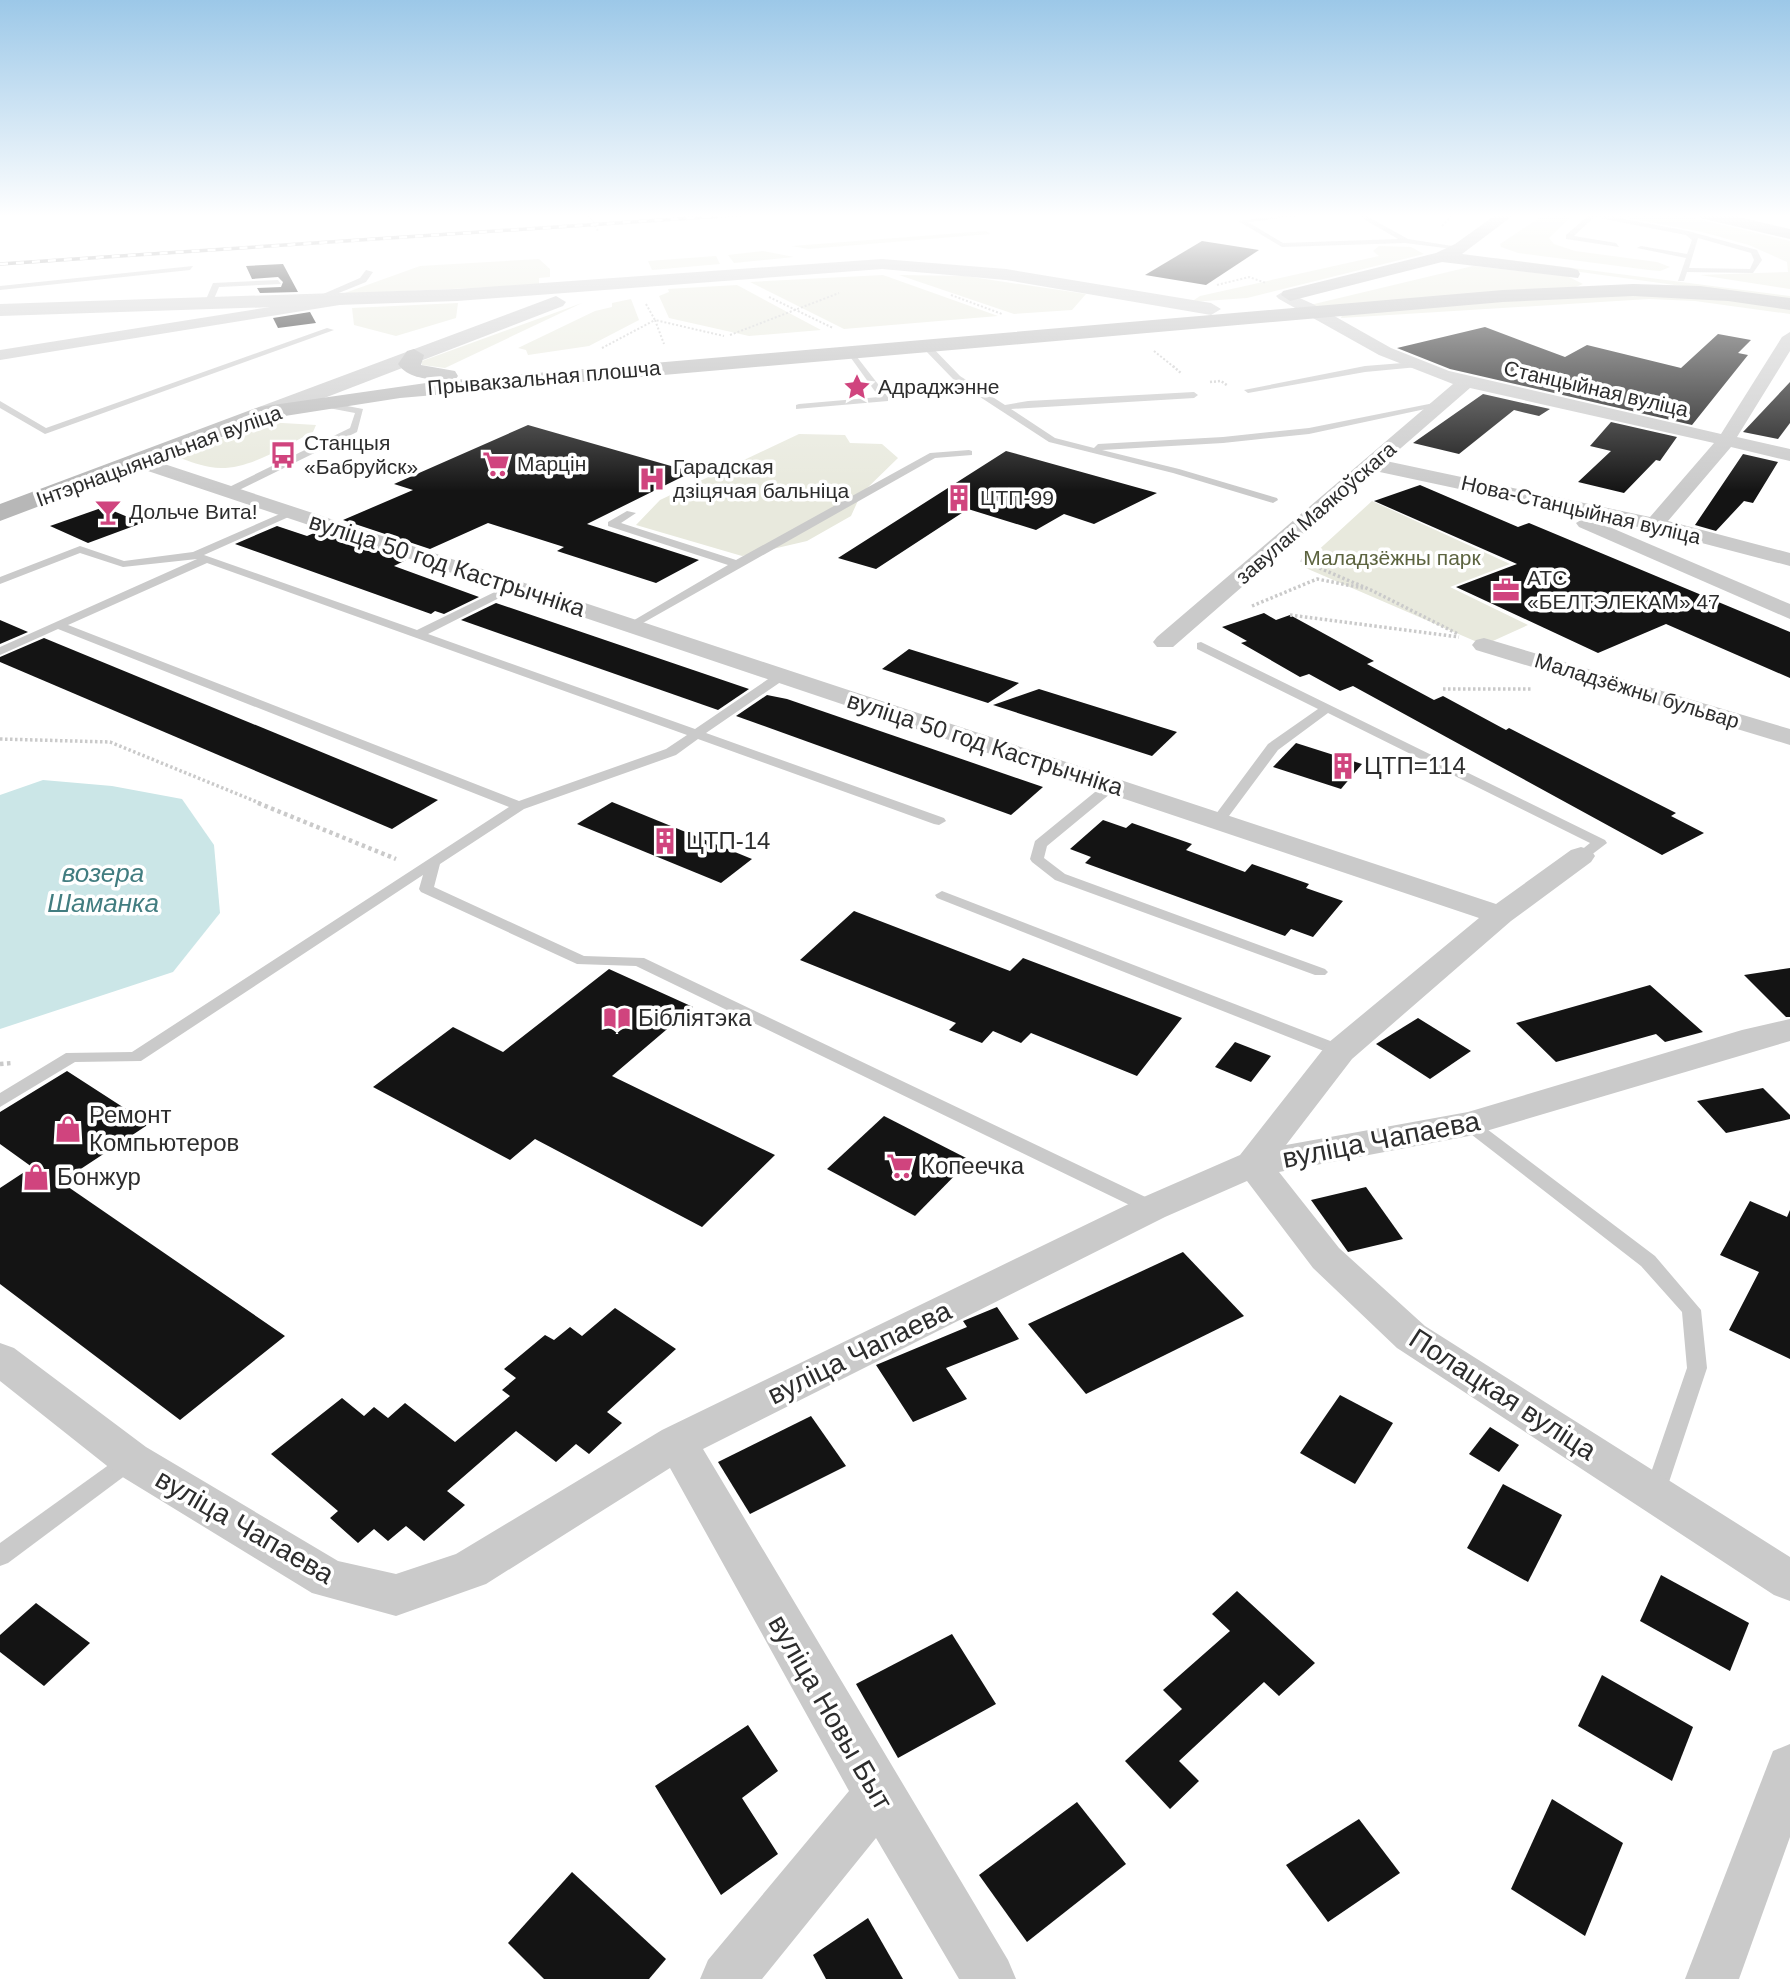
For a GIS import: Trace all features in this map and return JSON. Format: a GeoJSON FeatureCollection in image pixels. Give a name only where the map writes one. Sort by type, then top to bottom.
{"type":"FeatureCollection","features":[{"type":"Feature","properties":{"kind":"main road","name":"Прывакзальная плошча"},"geometry":{"type":"LineString","coordinates":[[267,412],[349,389],[447,376],[1232,306]]}},
{"type":"Feature","properties":{"kind":"main road"},"geometry":{"type":"LineString","coordinates":[[1188,322],[1258,306]]}},
{"type":"Feature","properties":{"kind":"main road"},"geometry":{"type":"LineString","coordinates":[[1188,322],[1386,306]]}},
{"type":"Feature","properties":{"kind":"main road","name":"Прывакзальная плошча"},"geometry":{"type":"LineString","coordinates":[[319,404],[433,387],[1188,322]]}},
{"type":"Feature","properties":{"kind":"main road"},"geometry":{"type":"LineString","coordinates":[[414,355],[408,364],[414,370],[447,376]]}},
{"type":"Feature","properties":{"kind":"main road","name":"Інтэрнацыянальная вуліца"},"geometry":{"type":"LineString","coordinates":[[0,513],[267,412],[319,404]]}},
{"type":"Feature","properties":{"kind":"street"},"geometry":{"type":"LineString","coordinates":[[0,310],[126,306]]}},
{"type":"Feature","properties":{"kind":"street"},"geometry":{"type":"LineString","coordinates":[[229,306],[252,309],[280,306]]}},
{"type":"Feature","properties":{"kind":"street"},"geometry":{"type":"LineString","coordinates":[[0,355],[272,306]]}},
{"type":"Feature","properties":{"kind":"street"},"geometry":{"type":"LineString","coordinates":[[501,321],[511,313],[510,306]]}},
{"type":"Feature","properties":{"kind":"street"},"geometry":{"type":"LineString","coordinates":[[267,412],[545,306]]}},
{"type":"Feature","properties":{"kind":"street"},"geometry":{"type":"LineString","coordinates":[[1196,306],[1211,309]]}},
{"type":"Feature","properties":{"kind":"street","name":"Станцыйная вуліца"},"geometry":{"type":"LineString","coordinates":[[1306,306],[1374,346],[1415,365],[1466,382],[1790,455]]}},
{"type":"Feature","properties":{"kind":"street"},"geometry":{"type":"LineString","coordinates":[[1655,524],[1725,442],[1790,337]]}},
{"type":"Feature","properties":{"kind":"street","name":"завулак Маякоўскага"},"geometry":{"type":"LineString","coordinates":[[1165,642],[1466,382]]}},
{"type":"Feature","properties":{"kind":"street","name":"вуліца 50 год Кастрычніка"},"geometry":{"type":"LineString","coordinates":[[137,461],[1500,915]]}},
{"type":"Feature","properties":{"kind":"street","name":"Нова-Станцыйная вуліца"},"geometry":{"type":"LineString","coordinates":[[1372,464],[1655,524],[1790,561]]}},
{"type":"Feature","properties":{"kind":"street"},"geometry":{"type":"LineString","coordinates":[[1526,497],[1788,609]]}},
{"type":"Feature","properties":{"kind":"street","name":"Маладзёжны бульвар"},"geometry":{"type":"LineString","coordinates":[[1484,645],[1790,737]]}},
{"type":"Feature","properties":{"kind":"street"},"geometry":{"type":"LineString","coordinates":[[1753,726],[1790,727]]}},
{"type":"Feature","properties":{"kind":"street"},"geometry":{"type":"LineString","coordinates":[[1254,1164],[1340,1051],[1500,915],[1581,856]]}},
{"type":"Feature","properties":{"kind":"street","name":"вуліца Чапаева"},"geometry":{"type":"LineString","coordinates":[[0,1359],[131,1460],[328,1579],[396,1595],[470,1570],[677,1442],[1152,1208],[1254,1164],[1469,1124],[1755,1038],[1790,1030]]}},
{"type":"Feature","properties":{"kind":"street","name":"Полацкая вуліца"},"geometry":{"type":"LineString","coordinates":[[1254,1164],[1326,1258],[1411,1337],[1790,1581]]}},
{"type":"Feature","properties":{"kind":"street","name":"вуліца Новы Быт"},"geometry":{"type":"LineString","coordinates":[[677,1442],[879,1796],[989,1979]]}},
{"type":"Feature","properties":{"kind":"street"},"geometry":{"type":"LineString","coordinates":[[1712,1979],[1790,1768]]}},
{"type":"Feature","properties":{"kind":"street"},"geometry":{"type":"LineString","coordinates":[[727,1979],[879,1796]]}},
{"type":"Feature","properties":{"kind":"lane"},"geometry":{"type":"LineString","coordinates":[[0,404],[45,431],[330,330]]}},
{"type":"Feature","properties":{"kind":"lane"},"geometry":{"type":"LineString","coordinates":[[925,345],[957,377],[1052,440],[1177,471],[1273,500]]}},
{"type":"Feature","properties":{"kind":"lane"},"geometry":{"type":"LineString","coordinates":[[799,407],[885,399],[850,351]]}},
{"type":"Feature","properties":{"kind":"lane"},"geometry":{"type":"LineString","coordinates":[[1248,390],[1365,369],[1415,365]]}},
{"type":"Feature","properties":{"kind":"lane"},"geometry":{"type":"LineString","coordinates":[[1004,408],[1028,404],[1194,395]]}},
{"type":"Feature","properties":{"kind":"lane"},"geometry":{"type":"LineString","coordinates":[[227,492],[354,430],[360,411],[319,404]]}},
{"type":"Feature","properties":{"kind":"lane"},"geometry":{"type":"LineString","coordinates":[[1082,447],[1223,440],[1308,431],[1439,405]]}},
{"type":"Feature","properties":{"kind":"lane"},"geometry":{"type":"LineString","coordinates":[[630,626],[933,456],[970,453]]}},
{"type":"Feature","properties":{"kind":"lane"},"geometry":{"type":"LineString","coordinates":[[0,652],[289,513]]}},
{"type":"Feature","properties":{"kind":"lane"},"geometry":{"type":"LineString","coordinates":[[631,513],[612,524],[737,564]]}},
{"type":"Feature","properties":{"kind":"lane"},"geometry":{"type":"LineString","coordinates":[[0,581],[80,549],[123,564],[201,557],[939,821]]}},
{"type":"Feature","properties":{"kind":"lane"},"geometry":{"type":"LineString","coordinates":[[417,635],[513,587]]}},
{"type":"Feature","properties":{"kind":"lane"},"geometry":{"type":"LineString","coordinates":[[57,625],[519,806]]}},
{"type":"Feature","properties":{"kind":"lane"},"geometry":{"type":"LineString","coordinates":[[1201,646],[1600,843],[1581,856]]}},
{"type":"Feature","properties":{"kind":"lane"},"geometry":{"type":"LineString","coordinates":[[0,1101],[72,1056],[135,1057],[519,806],[671,751],[781,676]]}},
{"type":"Feature","properties":{"kind":"lane"},"geometry":{"type":"LineString","coordinates":[[1217,821],[1273,747],[1328,708]]}},
{"type":"Feature","properties":{"kind":"lane"},"geometry":{"type":"LineString","coordinates":[[1111,786],[1040,844],[1037,859],[1060,877],[1320,972]]}},
{"type":"Feature","properties":{"kind":"lane"},"geometry":{"type":"LineString","coordinates":[[428,865],[426,889],[582,961],[639,961],[1152,1208]]}},
{"type":"Feature","properties":{"kind":"lane"},"geometry":{"type":"LineString","coordinates":[[942,895],[1340,1051]]}},
{"type":"Feature","properties":{"kind":"lane"},"geometry":{"type":"LineString","coordinates":[[1469,1124],[1648,1261],[1691,1310],[1697,1368],[1655,1493]]}},
{"type":"Feature","properties":{"kind":"lane"},"geometry":{"type":"LineString","coordinates":[[0,1556],[131,1460]]}},
{"type":"Feature","properties":{"kind":"path"},"geometry":{"type":"LineString","coordinates":[[647,306],[665,346]]}},
{"type":"Feature","properties":{"kind":"path"},"geometry":{"type":"LineString","coordinates":[[727,337],[804,306]]}},
{"type":"Feature","properties":{"kind":"path"},"geometry":{"type":"LineString","coordinates":[[592,353],[655,320],[734,338]]}},
{"type":"Feature","properties":{"kind":"path"},"geometry":{"type":"LineString","coordinates":[[1275,549],[1373,591],[1467,638],[1290,615]]}},
{"type":"Feature","properties":{"kind":"path"},"geometry":{"type":"LineString","coordinates":[[1247,608],[1317,579],[1373,591]]}},
{"type":"Feature","properties":{"kind":"path"},"geometry":{"type":"LineString","coordinates":[[0,739],[110,742],[428,865]]}},
{"type":"Feature","properties":{"kind":"green space"},"geometry":{"type":"Polygon","coordinates":[[[458,306],[456,318],[396,336],[354,325],[352,308],[458,306]]]}},
{"type":"Feature","properties":{"kind":"green space"},"geometry":{"type":"Polygon","coordinates":[[[575,306],[445,368],[422,365],[422,361],[575,306]]]}},
{"type":"Feature","properties":{"kind":"green space"},"geometry":{"type":"Polygon","coordinates":[[[634,306],[639,320],[589,346],[528,355],[526,350],[518,348],[595,311],[634,306]]]}},
{"type":"Feature","properties":{"kind":"green space"},"geometry":{"type":"Polygon","coordinates":[[[664,306],[777,306],[821,330],[749,336],[669,318],[664,306]]]}},
{"type":"Feature","properties":{"kind":"green space"},"geometry":{"type":"Polygon","coordinates":[[[799,306],[971,306],[998,316],[844,329],[799,306]]]}},
{"type":"Feature","properties":{"kind":"green space"},"geometry":{"type":"Polygon","coordinates":[[[991,306],[1075,306],[1072,310],[1014,314],[991,306]]]}},
{"type":"Feature","properties":{"kind":"green space"},"geometry":{"type":"Polygon","coordinates":[[[1438,306],[1530,306],[1341,318],[1342,315],[1438,306]]]}},
{"type":"Feature","properties":{"kind":"green space"},"geometry":{"type":"Polygon","coordinates":[[[1734,306],[1790,307],[1790,314],[1734,306]]]}},
{"type":"Feature","properties":{"kind":"green space"},"geometry":{"type":"Polygon","coordinates":[[[266,422],[316,425],[313,432],[250,463],[223,468],[210,467],[173,456],[266,422]]]}},
{"type":"Feature","properties":{"kind":"green space"},"geometry":{"type":"Polygon","coordinates":[[[799,434],[845,435],[850,443],[882,444],[898,458],[861,494],[851,516],[807,541],[742,556],[636,525],[660,500],[799,434]]]}},
{"type":"Feature","properties":{"kind":"green space","name":"Маладзёжны парк"},"geometry":{"type":"Polygon","coordinates":[[[1372,501],[1510,564],[1450,587],[1528,625],[1484,645],[1301,566],[1372,501]]]}},
{"type":"Feature","properties":{"kind":"water","name":"возера Шаманка"},"geometry":{"type":"Polygon","coordinates":[[[43,780],[112,786],[182,799],[214,845],[220,913],[173,972],[0,1029],[0,795],[43,780]]]}},
{"type":"Feature","properties":{"kind":"building"},"geometry":{"type":"Polygon","coordinates":[[[310,312],[316,323],[278,328],[273,318],[310,312]]]}},
{"type":"Feature","properties":{"kind":"building"},"geometry":{"type":"Polygon","coordinates":[[[1485,327],[1565,357],[1587,345],[1681,368],[1718,334],[1751,340],[1738,353],[1748,355],[1692,425],[1450,369],[1397,348],[1485,327]]]}},
{"type":"Feature","properties":{"kind":"building"},"geometry":{"type":"Polygon","coordinates":[[[1790,382],[1790,423],[1778,439],[1743,432],[1790,382]]]}},
{"type":"Feature","properties":{"kind":"building"},"geometry":{"type":"Polygon","coordinates":[[[1483,394],[1550,409],[1539,416],[1514,410],[1459,454],[1413,443],[1483,394]]]}},
{"type":"Feature","properties":{"kind":"building"},"geometry":{"type":"Polygon","coordinates":[[[1611,422],[1677,437],[1660,461],[1656,460],[1624,493],[1578,482],[1611,451],[1590,446],[1611,422]]]}},
{"type":"Feature","properties":{"kind":"building"},"geometry":{"type":"Polygon","coordinates":[[[528,425],[692,472],[587,524],[699,560],[656,583],[557,551],[564,547],[488,523],[430,549],[343,520],[413,490],[394,484],[528,425]]]}},
{"type":"Feature","properties":{"kind":"building"},"geometry":{"type":"Polygon","coordinates":[[[1006,451],[1157,493],[1094,524],[1064,514],[1036,530],[968,509],[876,569],[838,558],[1006,451]]]}},
{"type":"Feature","properties":{"kind":"building"},"geometry":{"type":"Polygon","coordinates":[[[1743,454],[1778,462],[1753,503],[1744,501],[1716,531],[1695,525],[1743,454]]]}},
{"type":"Feature","properties":{"kind":"building"},"geometry":{"type":"Polygon","coordinates":[[[1420,485],[1518,527],[1529,523],[1790,632],[1790,678],[1666,624],[1598,653],[1456,587],[1517,564],[1374,501],[1420,485]]]}},
{"type":"Feature","properties":{"kind":"building"},"geometry":{"type":"Polygon","coordinates":[[[104,507],[142,523],[88,543],[50,526],[104,507]]]}},
{"type":"Feature","properties":{"kind":"building"},"geometry":{"type":"Polygon","coordinates":[[[277,526],[307,536],[319,531],[406,560],[394,566],[479,597],[444,614],[435,611],[431,614],[235,544],[277,526]]]}},
{"type":"Feature","properties":{"kind":"building"},"geometry":{"type":"Polygon","coordinates":[[[496,603],[749,689],[718,710],[461,620],[496,603]]]}},
{"type":"Feature","properties":{"kind":"building"},"geometry":{"type":"Polygon","coordinates":[[[1264,613],[1276,620],[1290,615],[1374,661],[1367,664],[1434,700],[1443,696],[1506,730],[1509,728],[1676,813],[1671,816],[1704,833],[1662,855],[1353,686],[1340,691],[1309,674],[1300,677],[1241,643],[1247,641],[1222,627],[1264,613]]]}},
{"type":"Feature","properties":{"kind":"building"},"geometry":{"type":"Polygon","coordinates":[[[0,620],[28,632],[0,644],[0,620]]]}},
{"type":"Feature","properties":{"kind":"building"},"geometry":{"type":"Polygon","coordinates":[[[44,638],[438,800],[392,829],[0,662],[0,657],[44,638]]]}},
{"type":"Feature","properties":{"kind":"building"},"geometry":{"type":"Polygon","coordinates":[[[909,649],[1019,683],[988,703],[882,669],[909,649]]]}},
{"type":"Feature","properties":{"kind":"building"},"geometry":{"type":"Polygon","coordinates":[[[1039,689],[1177,732],[1152,756],[993,705],[1039,689]]]}},
{"type":"Feature","properties":{"kind":"building"},"geometry":{"type":"Polygon","coordinates":[[[767,695],[787,699],[1043,787],[1011,815],[736,716],[767,695]]]}},
{"type":"Feature","properties":{"kind":"building","name":"ЦТП=114"},"geometry":{"type":"Polygon","coordinates":[[[1296,743],[1362,764],[1341,789],[1273,767],[1296,743]]]}},
{"type":"Feature","properties":{"kind":"building","name":"ЦТП-14"},"geometry":{"type":"Polygon","coordinates":[[[612,802],[752,859],[721,883],[577,824],[612,802]]]}},
{"type":"Feature","properties":{"kind":"building"},"geometry":{"type":"Polygon","coordinates":[[[1103,820],[1126,828],[1132,823],[1192,844],[1186,850],[1245,872],[1252,864],[1309,884],[1306,888],[1343,901],[1313,937],[1291,929],[1285,936],[1085,863],[1091,857],[1070,849],[1103,820]]]}},
{"type":"Feature","properties":{"kind":"building"},"geometry":{"type":"Polygon","coordinates":[[[854,911],[1010,971],[1023,958],[1182,1018],[1137,1076],[1031,1033],[1021,1043],[993,1031],[982,1043],[949,1030],[956,1023],[800,960],[854,911]]]}},
{"type":"Feature","properties":{"kind":"building"},"geometry":{"type":"Polygon","coordinates":[[[1790,968],[1790,1017],[1786,1017],[1744,975],[1790,968]]]}},
{"type":"Feature","properties":{"kind":"building"},"geometry":{"type":"Polygon","coordinates":[[[609,969],[693,1007],[612,1076],[775,1155],[702,1227],[535,1139],[510,1160],[373,1087],[453,1027],[503,1052],[609,969]]]}},
{"type":"Feature","properties":{"kind":"building"},"geometry":{"type":"Polygon","coordinates":[[[1650,985],[1703,1032],[1665,1042],[1656,1034],[1556,1062],[1516,1023],[1650,985]]]}},
{"type":"Feature","properties":{"kind":"building"},"geometry":{"type":"Polygon","coordinates":[[[1418,1018],[1471,1051],[1430,1079],[1376,1044],[1418,1018]]]}},
{"type":"Feature","properties":{"kind":"building"},"geometry":{"type":"Polygon","coordinates":[[[1235,1042],[1271,1056],[1251,1082],[1215,1067],[1235,1042]]]}},
{"type":"Feature","properties":{"kind":"building"},"geometry":{"type":"Polygon","coordinates":[[[67,1071],[149,1124],[61,1182],[285,1336],[180,1420],[0,1284],[0,1188],[32,1167],[0,1144],[0,1112],[67,1071]]]}},
{"type":"Feature","properties":{"kind":"building"},"geometry":{"type":"Polygon","coordinates":[[[1763,1088],[1790,1115],[1790,1119],[1726,1133],[1697,1101],[1763,1088]]]}},
{"type":"Feature","properties":{"kind":"building"},"geometry":{"type":"Polygon","coordinates":[[[884,1116],[970,1160],[915,1216],[827,1169],[884,1116]]]}},
{"type":"Feature","properties":{"kind":"building"},"geometry":{"type":"Polygon","coordinates":[[[1366,1187],[1403,1239],[1348,1252],[1311,1200],[1366,1187]]]}},
{"type":"Feature","properties":{"kind":"building"},"geometry":{"type":"Polygon","coordinates":[[[1750,1201],[1787,1217],[1790,1210],[1790,1359],[1729,1330],[1759,1272],[1720,1255],[1750,1201]]]}},
{"type":"Feature","properties":{"kind":"building"},"geometry":{"type":"Polygon","coordinates":[[[1183,1252],[1244,1316],[1086,1394],[1028,1324],[1183,1252]]]}},
{"type":"Feature","properties":{"kind":"building"},"geometry":{"type":"Polygon","coordinates":[[[997,1307],[1019,1339],[946,1368],[967,1399],[913,1422],[876,1365],[967,1327],[963,1321],[997,1307]]]}},
{"type":"Feature","properties":{"kind":"building"},"geometry":{"type":"Polygon","coordinates":[[[615,1308],[676,1349],[607,1412],[622,1423],[589,1454],[576,1444],[556,1462],[516,1431],[447,1491],[465,1505],[424,1541],[406,1526],[388,1541],[374,1529],[358,1543],[330,1518],[338,1511],[271,1454],[342,1398],[364,1416],[374,1407],[388,1418],[405,1403],[455,1442],[510,1396],[502,1390],[516,1378],[504,1369],[545,1335],[554,1340],[570,1327],[582,1336],[615,1308]]]}},
{"type":"Feature","properties":{"kind":"building"},"geometry":{"type":"Polygon","coordinates":[[[1340,1395],[1393,1423],[1355,1484],[1300,1453],[1340,1395]]]}},
{"type":"Feature","properties":{"kind":"building"},"geometry":{"type":"Polygon","coordinates":[[[811,1416],[846,1466],[750,1514],[718,1462],[811,1416]]]}},
{"type":"Feature","properties":{"kind":"building"},"geometry":{"type":"Polygon","coordinates":[[[1490,1427],[1519,1445],[1499,1472],[1469,1454],[1490,1427]]]}},
{"type":"Feature","properties":{"kind":"building"},"geometry":{"type":"Polygon","coordinates":[[[1503,1484],[1562,1515],[1528,1582],[1467,1548],[1503,1484]]]}},
{"type":"Feature","properties":{"kind":"building"},"geometry":{"type":"Polygon","coordinates":[[[1661,1575],[1749,1623],[1730,1671],[1640,1621],[1661,1575]]]}},
{"type":"Feature","properties":{"kind":"building"},"geometry":{"type":"Polygon","coordinates":[[[1237,1591],[1315,1663],[1279,1696],[1264,1682],[1179,1761],[1199,1781],[1170,1809],[1125,1761],[1182,1709],[1163,1690],[1230,1631],[1212,1614],[1237,1591]]]}},
{"type":"Feature","properties":{"kind":"building"},"geometry":{"type":"Polygon","coordinates":[[[36,1603],[90,1643],[44,1686],[0,1652],[0,1635],[36,1603]]]}},
{"type":"Feature","properties":{"kind":"building"},"geometry":{"type":"Polygon","coordinates":[[[952,1634],[996,1704],[898,1758],[856,1684],[952,1634]]]}},
{"type":"Feature","properties":{"kind":"building"},"geometry":{"type":"Polygon","coordinates":[[[1602,1675],[1693,1727],[1672,1781],[1578,1726],[1602,1675]]]}},
{"type":"Feature","properties":{"kind":"building"},"geometry":{"type":"Polygon","coordinates":[[[748,1725],[778,1771],[742,1798],[778,1854],[721,1895],[655,1786],[748,1725]]]}},
{"type":"Feature","properties":{"kind":"building"},"geometry":{"type":"Polygon","coordinates":[[[1552,1799],[1623,1843],[1585,1936],[1511,1889],[1552,1799]]]}},
{"type":"Feature","properties":{"kind":"building"},"geometry":{"type":"Polygon","coordinates":[[[1077,1802],[1126,1864],[1027,1942],[979,1875],[1077,1802]]]}},
{"type":"Feature","properties":{"kind":"building"},"geometry":{"type":"Polygon","coordinates":[[[1359,1819],[1400,1873],[1328,1922],[1286,1865],[1359,1819]]]}},
{"type":"Feature","properties":{"kind":"building"},"geometry":{"type":"Polygon","coordinates":[[[572,1872],[666,1959],[649,1979],[544,1979],[508,1943],[572,1872]]]}},
{"type":"Feature","properties":{"kind":"building"},"geometry":{"type":"Polygon","coordinates":[[[868,1918],[903,1979],[826,1979],[813,1955],[868,1918]]]}},
{"type":"Feature","properties":{"kind":"place","name":"Адраджэнне"},"geometry":{"type":"Point","coordinates":[857,387]}},
{"type":"Feature","properties":{"kind":"place","name":"Станцыя «Бабруйск»"},"geometry":{"type":"Point","coordinates":[283,455]}},
{"type":"Feature","properties":{"kind":"place","name":"Марцін"},"geometry":{"type":"Point","coordinates":[496,464]}},
{"type":"Feature","properties":{"kind":"place","name":"Гарадская дзіцячая бальніца"},"geometry":{"type":"Point","coordinates":[652,479]}},
{"type":"Feature","properties":{"kind":"place","name":"ЦТП-99"},"geometry":{"type":"Point","coordinates":[959,498]}},
{"type":"Feature","properties":{"kind":"place","name":"Дольче Вита!"},"geometry":{"type":"Point","coordinates":[108,512]}},
{"type":"Feature","properties":{"kind":"place","name":"АТС «БЕЛТЭЛЕКАМ» 47"},"geometry":{"type":"Point","coordinates":[1506,590]}},
{"type":"Feature","properties":{"kind":"place","name":"ЦТП=114"},"geometry":{"type":"Point","coordinates":[1343,766]}},
{"type":"Feature","properties":{"kind":"place","name":"ЦТП-14"},"geometry":{"type":"Point","coordinates":[665,841]}},
{"type":"Feature","properties":{"kind":"place","name":"Бібліятэка"},"geometry":{"type":"Point","coordinates":[617,1018]}},
{"type":"Feature","properties":{"kind":"place","name":"Ремонт Компьютеров"},"geometry":{"type":"Point","coordinates":[68,1129]}},
{"type":"Feature","properties":{"kind":"place","name":"Копеечка"},"geometry":{"type":"Point","coordinates":[900,1166]}},
{"type":"Feature","properties":{"kind":"place","name":"Бонжур"},"geometry":{"type":"Point","coordinates":[36,1177]}}]}
